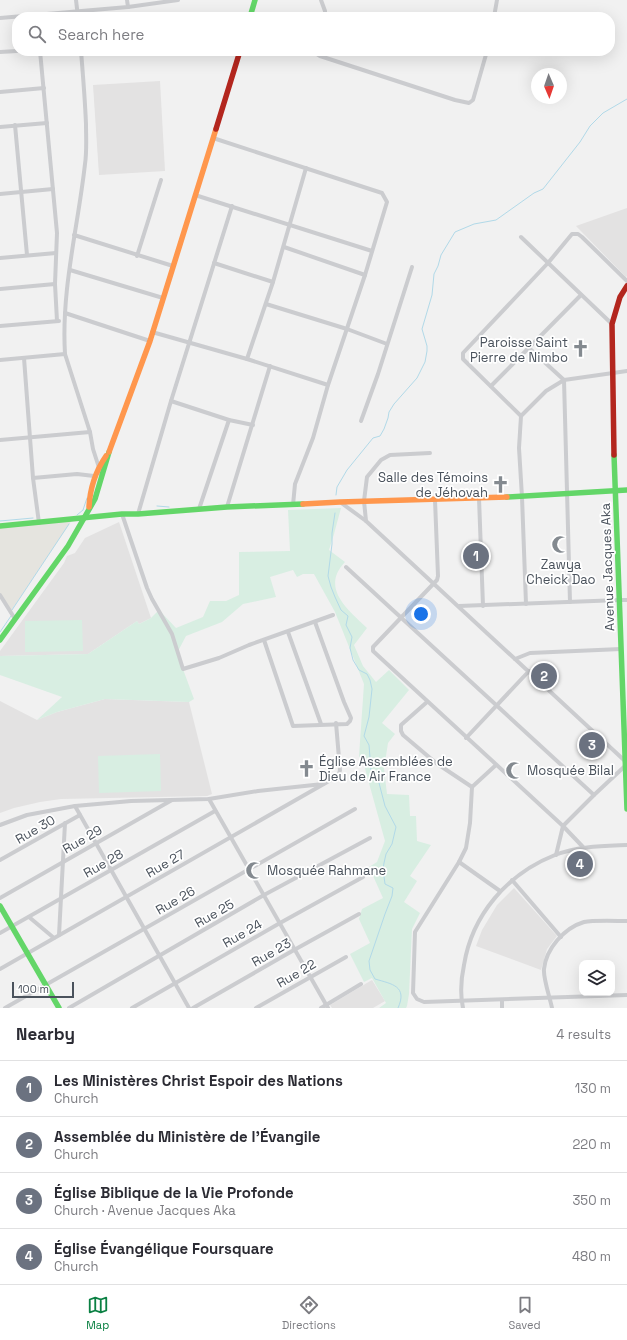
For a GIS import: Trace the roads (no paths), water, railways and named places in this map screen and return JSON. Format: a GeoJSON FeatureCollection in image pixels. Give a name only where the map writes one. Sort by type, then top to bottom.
{"type":"FeatureCollection","features":[{"type":"Feature","properties":{"kind":"street"},"geometry":{"type":"LineString","coordinates":[[76,0],[78,11]]}},
{"type":"Feature","properties":{"kind":"street"},"geometry":{"type":"LineString","coordinates":[[127,0],[128,7]]}},
{"type":"Feature","properties":{"kind":"street"},"geometry":{"type":"LineString","coordinates":[[67,12],[128,7],[178,0]]}},
{"type":"Feature","properties":{"kind":"street"},"geometry":{"type":"LineString","coordinates":[[251,12],[255,0]]}},
{"type":"Feature","properties":{"kind":"street"},"geometry":{"type":"LineString","coordinates":[[322,0],[325,12]]}},
{"type":"Feature","properties":{"kind":"street"},"geometry":{"type":"LineString","coordinates":[[495,12],[497,0]]}},
{"type":"Feature","properties":{"kind":"street"},"geometry":{"type":"LineString","coordinates":[[0,18],[12,17]]}},
{"type":"Feature","properties":{"kind":"street"},"geometry":{"type":"LineString","coordinates":[[0,52],[12,51]]}},
{"type":"Feature","properties":{"kind":"street"},"geometry":{"type":"LineString","coordinates":[[41,56],[57,233],[55,284],[57,321]]}},
{"type":"Feature","properties":{"kind":"street"},"geometry":{"type":"LineString","coordinates":[[81,56],[85,94],[86,162],[74,235],[64,313],[65,354],[90,432],[98,468],[102,478]]}},
{"type":"Feature","properties":{"kind":"street"},"geometry":{"type":"LineString","coordinates":[[0,640],[68,546],[83,518],[90,509],[150,340],[238,56]]}},
{"type":"Feature","properties":{"kind":"street"},"geometry":{"type":"LineString","coordinates":[[320,56],[456,100],[469,102],[473,100],[486,56]]}},
{"type":"Feature","properties":{"kind":"street"},"geometry":{"type":"LineString","coordinates":[[0,92],[44,88]]}},
{"type":"Feature","properties":{"kind":"street"},"geometry":{"type":"LineString","coordinates":[[0,127],[47,123]]}},
{"type":"Feature","properties":{"kind":"street"},"geometry":{"type":"LineString","coordinates":[[15,125],[27,255]]}},
{"type":"Feature","properties":{"kind":"street"},"geometry":{"type":"LineString","coordinates":[[213,138],[382,192],[387,202],[312,438],[295,484],[293,505]]}},
{"type":"Feature","properties":{"kind":"street"},"geometry":{"type":"LineString","coordinates":[[247,359],[284,247],[306,168]]}},
{"type":"Feature","properties":{"kind":"street"},"geometry":{"type":"LineString","coordinates":[[137,256],[161,180]]}},
{"type":"Feature","properties":{"kind":"street"},"geometry":{"type":"LineString","coordinates":[[0,194],[53,189]]}},
{"type":"Feature","properties":{"kind":"street"},"geometry":{"type":"LineString","coordinates":[[195,195],[372,250]]}},
{"type":"Feature","properties":{"kind":"street"},"geometry":{"type":"LineString","coordinates":[[138,514],[189,342],[232,206]]}},
{"type":"Feature","properties":{"kind":"street"},"geometry":{"type":"LineString","coordinates":[[521,416],[463,359],[463,353],[548,263],[572,234],[578,234],[582,237],[627,281]]}},
{"type":"Feature","properties":{"kind":"street"},"geometry":{"type":"LineString","coordinates":[[74,235],[137,256],[173,266]]}},
{"type":"Feature","properties":{"kind":"street"},"geometry":{"type":"LineString","coordinates":[[521,237],[612,324]]}},
{"type":"Feature","properties":{"kind":"street"},"geometry":{"type":"LineString","coordinates":[[284,247],[365,275]]}},
{"type":"Feature","properties":{"kind":"street"},"geometry":{"type":"LineString","coordinates":[[0,258],[56,253]]}},
{"type":"Feature","properties":{"kind":"street"},"geometry":{"type":"LineString","coordinates":[[214,263],[273,282]]}},
{"type":"Feature","properties":{"kind":"street"},"geometry":{"type":"LineString","coordinates":[[361,421],[378,374],[412,267]]}},
{"type":"Feature","properties":{"kind":"street"},"geometry":{"type":"LineString","coordinates":[[70,270],[163,298]]}},
{"type":"Feature","properties":{"kind":"street"},"geometry":{"type":"LineString","coordinates":[[0,289],[55,284]]}},
{"type":"Feature","properties":{"kind":"street","name":"Avenue Jacques Aka"},"geometry":{"type":"LineString","coordinates":[[627,286],[620,297],[612,324],[615,491],[626,743],[625,763],[627,809]]}},
{"type":"Feature","properties":{"kind":"street"},"geometry":{"type":"LineString","coordinates":[[491,386],[581,295]]}},
{"type":"Feature","properties":{"kind":"street"},"geometry":{"type":"LineString","coordinates":[[266,304],[347,329],[387,344]]}},
{"type":"Feature","properties":{"kind":"street"},"geometry":{"type":"LineString","coordinates":[[64,313],[150,340]]}},
{"type":"Feature","properties":{"kind":"street"},"geometry":{"type":"LineString","coordinates":[[0,326],[64,320]]}},
{"type":"Feature","properties":{"kind":"street"},"geometry":{"type":"LineString","coordinates":[[152,332],[328,384]]}},
{"type":"Feature","properties":{"kind":"street"},"geometry":{"type":"LineString","coordinates":[[529,348],[564,380],[570,602]]}},
{"type":"Feature","properties":{"kind":"street"},"geometry":{"type":"LineString","coordinates":[[0,360],[65,354]]}},
{"type":"Feature","properties":{"kind":"street"},"geometry":{"type":"LineString","coordinates":[[24,358],[33,478],[39,523]]}},
{"type":"Feature","properties":{"kind":"street"},"geometry":{"type":"LineString","coordinates":[[227,507],[270,366]]}},
{"type":"Feature","properties":{"kind":"street"},"geometry":{"type":"LineString","coordinates":[[526,604],[519,448],[521,416],[546,391],[564,380],[627,371]]}},
{"type":"Feature","properties":{"kind":"street"},"geometry":{"type":"LineString","coordinates":[[171,402],[228,420],[253,425]]}},
{"type":"Feature","properties":{"kind":"street"},"geometry":{"type":"LineString","coordinates":[[199,509],[228,420]]}},
{"type":"Feature","properties":{"kind":"street"},"geometry":{"type":"LineString","coordinates":[[0,440],[90,432]]}},
{"type":"Feature","properties":{"kind":"street"},"geometry":{"type":"LineString","coordinates":[[90,509],[90,487],[98,468],[109,452]]}},
{"type":"Feature","properties":{"kind":"street"},"geometry":{"type":"LineString","coordinates":[[366,521],[364,501],[367,477],[385,457],[390,455],[430,453]]}},
{"type":"Feature","properties":{"kind":"street"},"geometry":{"type":"LineString","coordinates":[[33,478],[77,474],[94,476]]}},
{"type":"Feature","properties":{"kind":"street"},"geometry":{"type":"LineString","coordinates":[[0,526],[122,514],[227,507],[364,501],[522,497],[627,490]]}},
{"type":"Feature","properties":{"kind":"street"},"geometry":{"type":"LineString","coordinates":[[479,498],[484,606]]}},
{"type":"Feature","properties":{"kind":"street"},"geometry":{"type":"LineString","coordinates":[[436,500],[437,580],[373,647],[373,651],[563,826],[583,847]]}},
{"type":"Feature","properties":{"kind":"street"},"geometry":{"type":"LineString","coordinates":[[340,502],[366,521],[459,606],[625,763],[563,826],[556,855]]}},
{"type":"Feature","properties":{"kind":"street"},"geometry":{"type":"LineString","coordinates":[[122,514],[147,588],[172,634],[183,669],[219,658],[249,644],[288,632],[333,615]]}},
{"type":"Feature","properties":{"kind":"street"},"geometry":{"type":"LineString","coordinates":[[346,567],[594,795]]}},
{"type":"Feature","properties":{"kind":"street"},"geometry":{"type":"LineString","coordinates":[[0,595],[15,619]]}},
{"type":"Feature","properties":{"kind":"street"},"geometry":{"type":"LineString","coordinates":[[459,606],[627,600]]}},
{"type":"Feature","properties":{"kind":"street"},"geometry":{"type":"LineString","coordinates":[[264,640],[293,726],[336,723],[347,724],[351,718],[315,622]]}},
{"type":"Feature","properties":{"kind":"street"},"geometry":{"type":"LineString","coordinates":[[288,632],[321,724]]}},
{"type":"Feature","properties":{"kind":"street"},"geometry":{"type":"LineString","coordinates":[[515,659],[530,653],[621,650]]}},
{"type":"Feature","properties":{"kind":"street"},"geometry":{"type":"LineString","coordinates":[[466,738],[529,671]]}},
{"type":"Feature","properties":{"kind":"street"},"geometry":{"type":"LineString","coordinates":[[428,702],[402,725],[401,731],[403,735],[436,763],[472,787]]}},
{"type":"Feature","properties":{"kind":"street","name":"Rue 27"},"geometry":{"type":"LineString","coordinates":[[0,969],[325,784],[339,774],[340,770],[336,723]]}},
{"type":"Feature","properties":{"kind":"street"},"geometry":{"type":"LineString","coordinates":[[496,765],[472,787],[470,823],[466,848],[459,862],[415,932],[413,993],[417,999],[424,1002],[627,995]]}},
{"type":"Feature","properties":{"kind":"street"},"geometry":{"type":"LineString","coordinates":[[0,824],[27,815],[75,806],[131,801],[209,799],[258,791],[325,784]]}},
{"type":"Feature","properties":{"kind":"street","name":"Rue 29"},"geometry":{"type":"LineString","coordinates":[[0,898],[174,799]]}},
{"type":"Feature","properties":{"kind":"street"},"geometry":{"type":"LineString","coordinates":[[209,799],[294,950],[328,1006]]}},
{"type":"Feature","properties":{"kind":"street"},"geometry":{"type":"LineString","coordinates":[[75,806],[189,1008]]}},
{"type":"Feature","properties":{"kind":"street","name":"Rue 26"},"geometry":{"type":"LineString","coordinates":[[5,1008],[355,809]]}},
{"type":"Feature","properties":{"kind":"street","name":"Rue 28"},"geometry":{"type":"LineString","coordinates":[[0,933],[215,811]]}},
{"type":"Feature","properties":{"kind":"street","name":"Rue 30"},"geometry":{"type":"LineString","coordinates":[[0,860],[80,815]]}},
{"type":"Feature","properties":{"kind":"street"},"geometry":{"type":"LineString","coordinates":[[59,935],[65,823]]}},
{"type":"Feature","properties":{"kind":"street","name":"Rue 25"},"geometry":{"type":"LineString","coordinates":[[69,1008],[264,895],[370,838]]}},
{"type":"Feature","properties":{"kind":"street"},"geometry":{"type":"LineString","coordinates":[[463,1008],[462,977],[466,954],[471,938],[485,910],[500,891],[512,880],[533,865],[556,855],[583,847],[627,845]]}},
{"type":"Feature","properties":{"kind":"street"},"geometry":{"type":"LineString","coordinates":[[459,862],[500,891]]}},
{"type":"Feature","properties":{"kind":"street","name":"Rue 24"},"geometry":{"type":"LineString","coordinates":[[132,1008],[363,877]]}},
{"type":"Feature","properties":{"kind":"street"},"geometry":{"type":"LineString","coordinates":[[512,880],[561,936]]}},
{"type":"Feature","properties":{"kind":"street"},"geometry":{"type":"LineString","coordinates":[[0,906],[59,1008]]}},
{"type":"Feature","properties":{"kind":"street","name":"Rue 23"},"geometry":{"type":"LineString","coordinates":[[193,1008],[359,914]]}},
{"type":"Feature","properties":{"kind":"street"},"geometry":{"type":"LineString","coordinates":[[29,917],[54,938]]}},
{"type":"Feature","properties":{"kind":"street"},"geometry":{"type":"LineString","coordinates":[[552,1008],[544,970],[550,952],[561,936],[572,928],[585,922],[627,921]]}},
{"type":"Feature","properties":{"kind":"street","name":"Rue 22"},"geometry":{"type":"LineString","coordinates":[[256,1008],[310,976],[346,957]]}},
{"type":"Feature","properties":{"kind":"street"},"geometry":{"type":"LineString","coordinates":[[322,1008],[328,1006],[361,984]]}},
{"type":"Feature","properties":{"kind":"street"},"geometry":{"type":"LineString","coordinates":[[502,1000],[502,1008]]}},
{"type":"Feature","properties":{"kind":"street"},"geometry":{"type":"LineString","coordinates":[[424,1002],[425,1008]]}},
{"type":"Feature","properties":{"kind":"waterway"},"geometry":{"type":"LineString","coordinates":[[336,495],[337,487],[347,470],[373,438],[380,436],[384,429],[389,412],[394,404],[417,378],[425,362],[427,346],[422,329],[432,295],[434,274],[441,255],[455,232],[474,224],[496,220],[534,193],[543,189],[580,142],[590,126],[603,113],[627,99]]}},
{"type":"Feature","properties":{"kind":"waterway"},"geometry":{"type":"LineString","coordinates":[[83,510],[87,498]]}},
{"type":"Feature","properties":{"kind":"waterway"},"geometry":{"type":"LineString","coordinates":[[157,506],[169,507]]}},
{"type":"Feature","properties":{"kind":"waterway"},"geometry":{"type":"LineString","coordinates":[[77,515],[83,510]]}},
{"type":"Feature","properties":{"kind":"waterway"},"geometry":{"type":"LineString","coordinates":[[335,513],[328,576],[341,610],[348,616],[346,625],[352,637],[350,648],[353,660],[359,670],[367,674],[370,680],[372,689],[369,717],[364,736],[369,745],[371,770],[378,779],[385,806],[396,827],[392,844],[386,854],[383,869],[385,884],[393,888],[392,896],[369,961],[370,970],[375,979],[397,987],[400,990],[401,1001],[398,1008]]}},
{"type":"Feature","properties":{"kind":"waterway"},"geometry":{"type":"LineString","coordinates":[[0,521],[33,518]]}},
{"type":"Feature","properties":{"kind":"waterway"},"geometry":{"type":"LineString","coordinates":[[12,610],[69,524]]}},
{"type":"Feature","properties":{"kind":"waterway"},"geometry":{"type":"LineString","coordinates":[[0,632],[11,616]]}},
{"type":"Feature","properties":{"kind":"place","name":"Paroisse Saint Pierre de Nimbo"},"geometry":{"type":"Point","coordinates":[581,349]}},
{"type":"Feature","properties":{"kind":"place","name":"Salle des Témoins de Jéhovah"},"geometry":{"type":"Point","coordinates":[501,484]}},
{"type":"Feature","properties":{"kind":"place","name":"Zawya Cheick Dao"},"geometry":{"type":"Point","coordinates":[561,545]}},
{"type":"Feature","properties":{"kind":"place","name":"Les Ministères Christ Espoir des Nations"},"geometry":{"type":"Point","coordinates":[476,556]}},
{"type":"Feature","properties":{"kind":"place","name":"Assemblée du Ministère de l'Évangile"},"geometry":{"type":"Point","coordinates":[544,676]}},
{"type":"Feature","properties":{"kind":"place","name":"Église Biblique de la Vie Profonde"},"geometry":{"type":"Point","coordinates":[592,745]}},
{"type":"Feature","properties":{"kind":"place","name":"Église Assemblées de Dieu de Air France"},"geometry":{"type":"Point","coordinates":[306,768]}},
{"type":"Feature","properties":{"kind":"place","name":"Mosquée Bilal"},"geometry":{"type":"Point","coordinates":[514,770]}},
{"type":"Feature","properties":{"kind":"place","name":"Église Évangélique Foursquare"},"geometry":{"type":"Point","coordinates":[580,864]}},
{"type":"Feature","properties":{"kind":"place","name":"Mosquée Rahmane"},"geometry":{"type":"Point","coordinates":[254,870]}}]}
